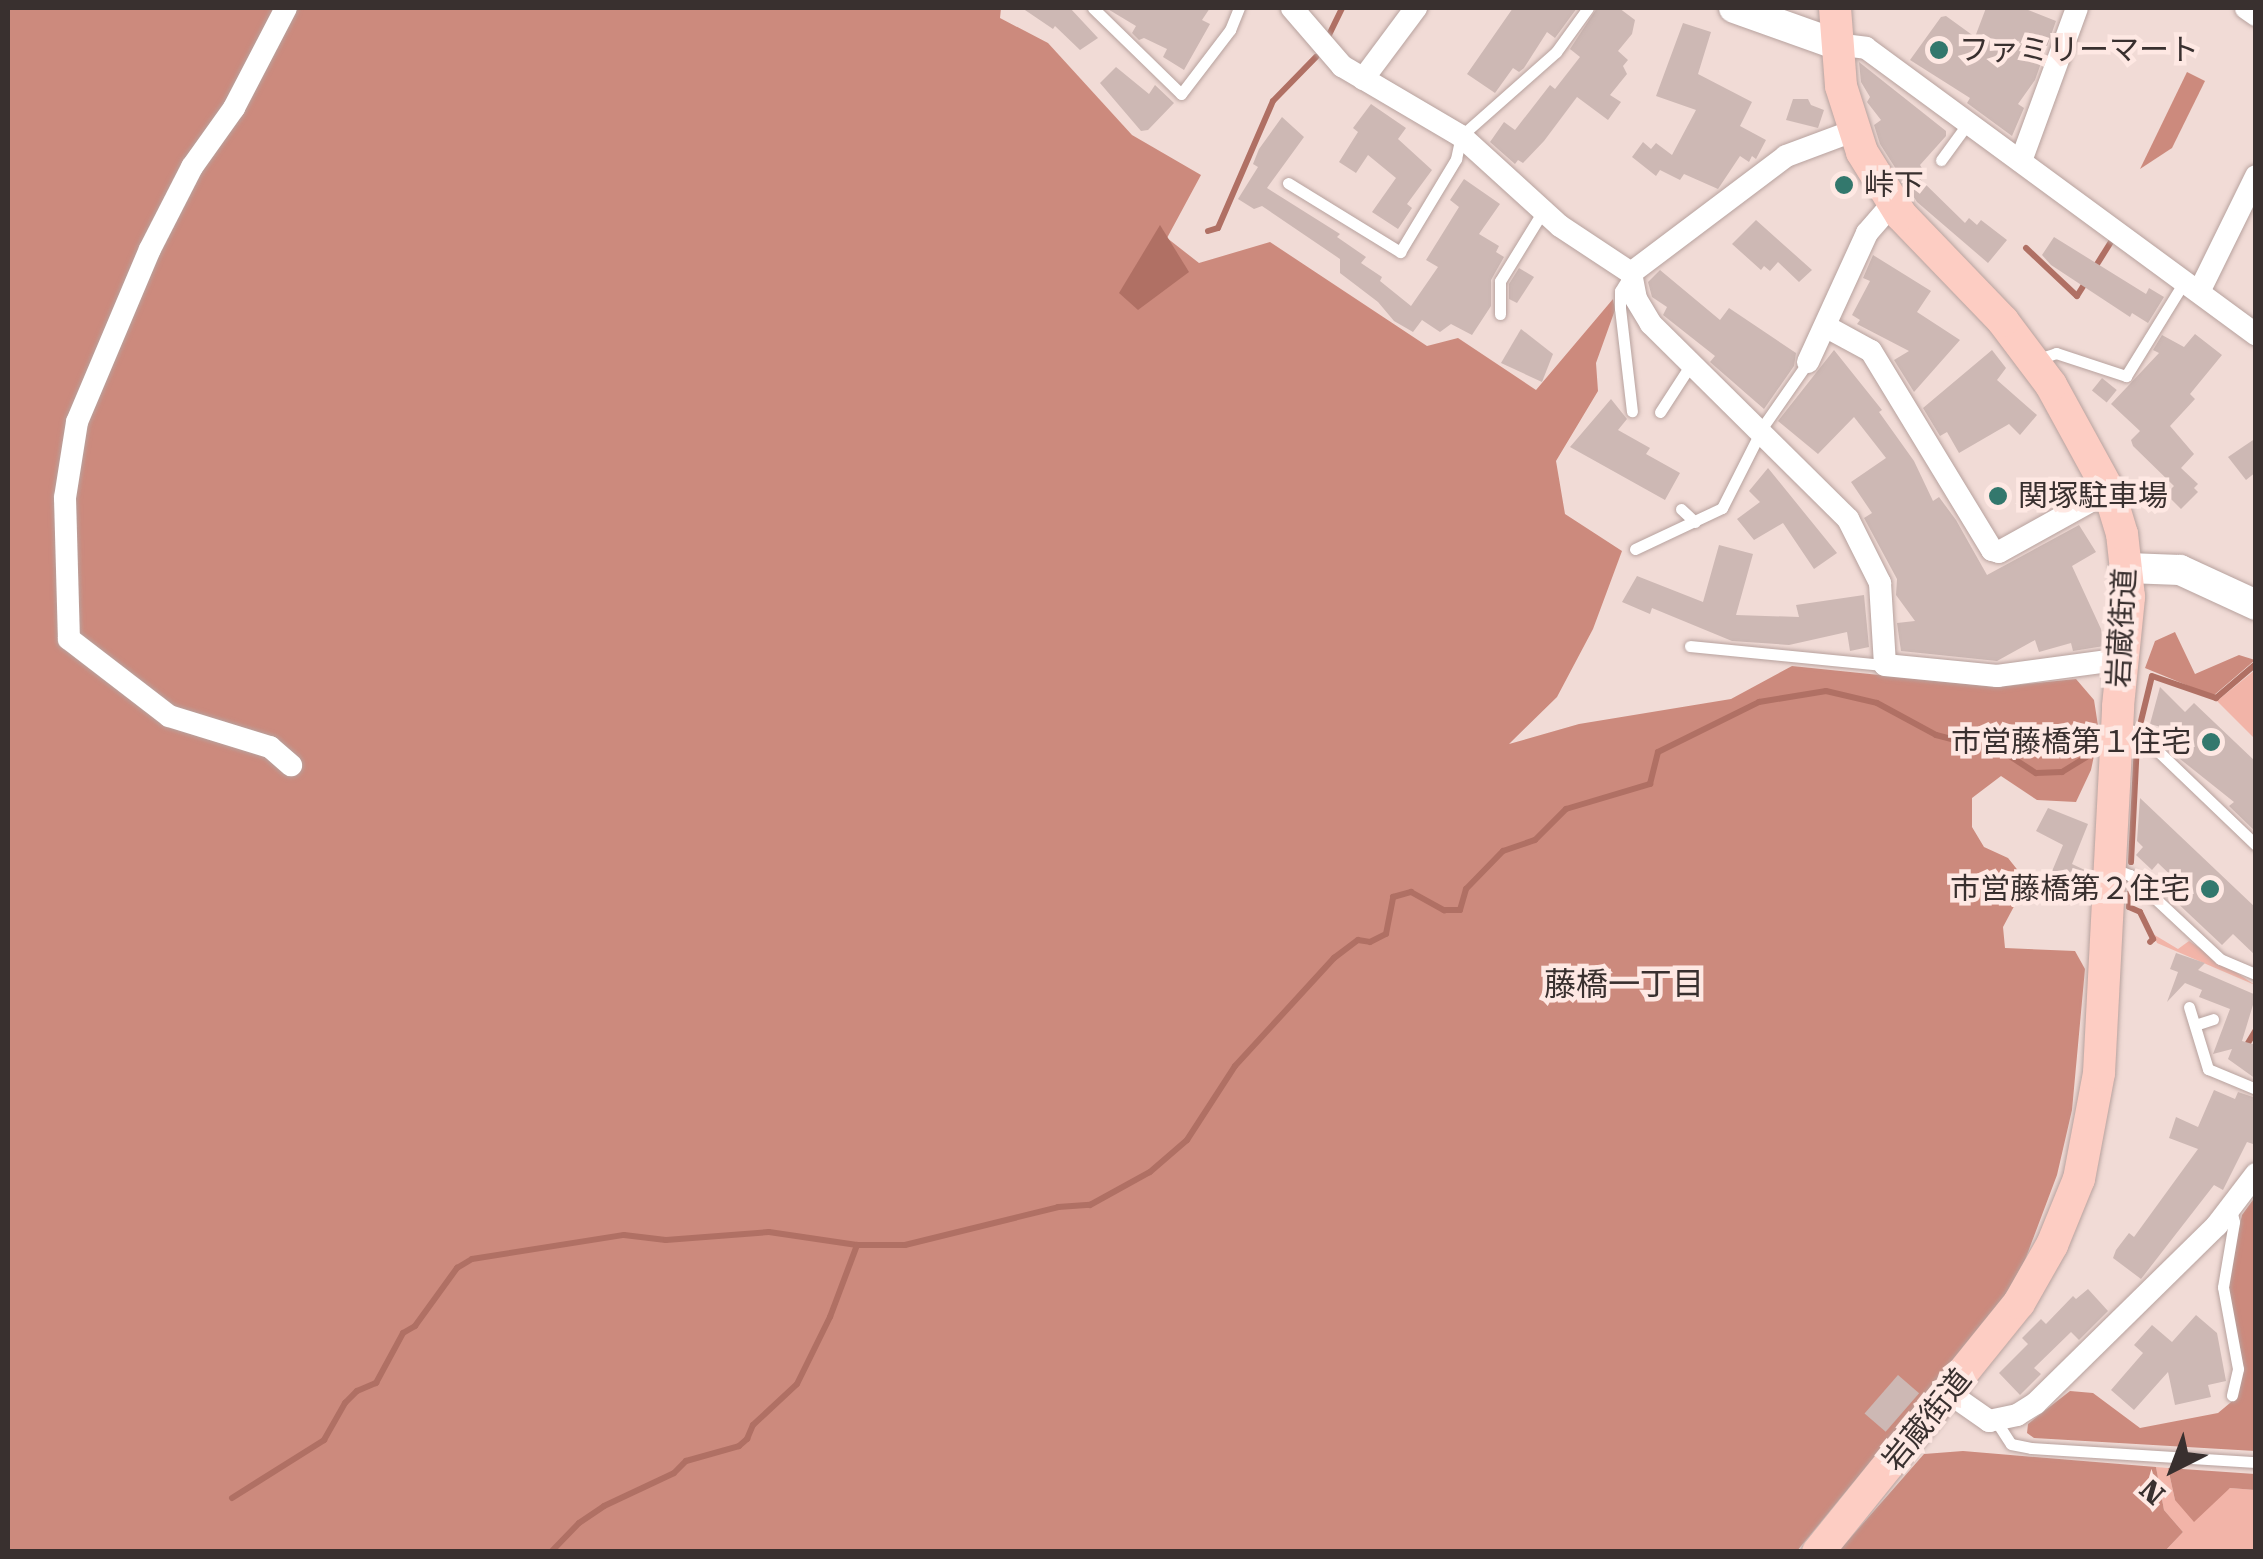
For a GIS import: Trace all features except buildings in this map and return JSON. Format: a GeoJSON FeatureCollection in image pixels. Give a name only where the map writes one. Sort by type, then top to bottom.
{"type":"FeatureCollection","features":[{"type":"Feature","properties":{"kind":"main road","name":"岩蔵街道"},"geometry":{"type":"LineString","coordinates":[[1818,1552],[2020,1303],[2052,1245],[2079,1178],[2099,1073],[2128,568],[2109,491],[2034,362],[2003,321],[1892,204],[1854,131],[1835,44],[1835,8]]}},
{"type":"Feature","properties":{"kind":"street"},"geometry":{"type":"LineString","coordinates":[[286,8],[234,108],[192,167],[150,249],[78,422],[65,498],[69,639],[160,710],[270,748],[291,765]]}},
{"type":"Feature","properties":{"kind":"street"},"geometry":{"type":"LineString","coordinates":[[1292,8],[1329,56],[1461,136],[1543,210],[1631,273],[1643,314],[1848,519],[1860,565],[1885,609],[1885,665],[1997,676],[2123,659]]}},
{"type":"Feature","properties":{"kind":"street"},"geometry":{"type":"LineString","coordinates":[[1363,79],[1416,8]]}},
{"type":"Feature","properties":{"kind":"street"},"geometry":{"type":"LineString","coordinates":[[1734,8],[1810,39],[1866,48],[2256,334]]}},
{"type":"Feature","properties":{"kind":"street"},"geometry":{"type":"LineString","coordinates":[[2246,8],[2256,15]]}},
{"type":"Feature","properties":{"kind":"street"},"geometry":{"type":"LineString","coordinates":[[2020,161],[2070,10]]}},
{"type":"Feature","properties":{"kind":"street"},"geometry":{"type":"LineString","coordinates":[[1631,273],[1670,255],[1786,156],[1854,131]]}},
{"type":"Feature","properties":{"kind":"street"},"geometry":{"type":"LineString","coordinates":[[2192,287],[2256,176]]}},
{"type":"Feature","properties":{"kind":"street"},"geometry":{"type":"LineString","coordinates":[[1808,362],[1867,233],[1892,204]]}},
{"type":"Feature","properties":{"kind":"street"},"geometry":{"type":"LineString","coordinates":[[1824,326],[1871,350],[1992,550],[1999,552],[2109,491]]}},
{"type":"Feature","properties":{"kind":"street"},"geometry":{"type":"LineString","coordinates":[[2128,568],[2180,570],[2254,599]]}},
{"type":"Feature","properties":{"kind":"street"},"geometry":{"type":"LineString","coordinates":[[1949,1393],[1980,1419],[1996,1421],[2017,1414],[2050,1393],[2231,1209],[2256,1174]]}},
{"type":"Feature","properties":{"kind":"lane"},"geometry":{"type":"LineString","coordinates":[[1092,8],[1181,94],[1230,30],[1239,8]]}},
{"type":"Feature","properties":{"kind":"lane"},"geometry":{"type":"LineString","coordinates":[[1288,184],[1400,252],[1456,160],[1461,136],[1556,52],[1588,8]]}},
{"type":"Feature","properties":{"kind":"lane"},"geometry":{"type":"LineString","coordinates":[[1941,160],[1968,123]]}},
{"type":"Feature","properties":{"kind":"lane"},"geometry":{"type":"LineString","coordinates":[[1500,314],[1500,281],[1543,210]]}},
{"type":"Feature","properties":{"kind":"lane"},"geometry":{"type":"LineString","coordinates":[[1631,273],[1620,291],[1620,308],[1632,410]]}},
{"type":"Feature","properties":{"kind":"lane"},"geometry":{"type":"LineString","coordinates":[[2034,362],[2048,352],[2056,352],[2126,376],[2192,287]]}},
{"type":"Feature","properties":{"kind":"lane"},"geometry":{"type":"LineString","coordinates":[[1636,548],[1722,508],[1761,432],[1808,362]]}},
{"type":"Feature","properties":{"kind":"lane"},"geometry":{"type":"LineString","coordinates":[[1660,412],[1691,364]]}},
{"type":"Feature","properties":{"kind":"lane"},"geometry":{"type":"LineString","coordinates":[[1681,509],[1695,522]]}},
{"type":"Feature","properties":{"kind":"lane"},"geometry":{"type":"LineString","coordinates":[[1690,646],[1885,665]]}},
{"type":"Feature","properties":{"kind":"lane"},"geometry":{"type":"LineString","coordinates":[[2116,728],[2138,732],[2256,845]]}},
{"type":"Feature","properties":{"kind":"lane"},"geometry":{"type":"LineString","coordinates":[[2110,868],[2130,876],[2220,958],[2256,974]]}},
{"type":"Feature","properties":{"kind":"lane"},"geometry":{"type":"LineString","coordinates":[[2189,1007],[2208,1068],[2256,1089]]}},
{"type":"Feature","properties":{"kind":"lane"},"geometry":{"type":"LineString","coordinates":[[2195,1025],[2214,1019]]}},
{"type":"Feature","properties":{"kind":"lane"},"geometry":{"type":"LineString","coordinates":[[2231,1209],[2234,1222],[2223,1286],[2238,1369],[2232,1395]]}},
{"type":"Feature","properties":{"kind":"lane"},"geometry":{"type":"LineString","coordinates":[[1996,1421],[2011,1444],[2031,1448],[2256,1462]]}},
{"type":"Feature","properties":{"kind":"shaded area"},"geometry":{"type":"Polygon","coordinates":[[[8,8],[1001,8],[1000,18],[1048,43],[1132,135],[1201,175],[1167,238],[1199,263],[1270,242],[1427,346],[1458,338],[1536,390],[1613,299],[1615,310],[1596,363],[1598,391],[1556,461],[1565,514],[1622,551],[1593,629],[1557,697],[1509,744],[1579,724],[1731,699],[1792,666],[1996,687],[2076,679],[2094,700],[2099,732],[2091,770],[2076,802],[2037,800],[2001,776],[1972,798],[1972,827],[1984,847],[2008,858],[2020,873],[2019,897],[2003,927],[2005,948],[2075,951],[2085,969],[2072,1110],[2057,1175],[2025,1260],[2004,1299],[1797,1551],[8,1552],[8,8]]]}},
{"type":"Feature","properties":{"kind":"shaded area"},"geometry":{"type":"Polygon","coordinates":[[[2187,72],[2205,81],[2172,148],[2140,169],[2187,72]]]}},
{"type":"Feature","properties":{"kind":"shaded area"},"geometry":{"type":"Polygon","coordinates":[[[1160,225],[1189,272],[1138,310],[1119,293],[1160,225]]]}},
{"type":"Feature","properties":{"kind":"shaded area"},"geometry":{"type":"Polygon","coordinates":[[[2175,632],[2195,674],[2239,655],[2255,660],[2213,696],[2145,668],[2155,641],[2175,632]]]}},
{"type":"Feature","properties":{"kind":"shaded area"},"geometry":{"type":"Polygon","coordinates":[[[2255,670],[2255,739],[2217,701],[2255,670]]]}},
{"type":"Feature","properties":{"kind":"shaded area"},"geometry":{"type":"Polygon","coordinates":[[[2153,934],[2178,949],[2189,941],[2255,985],[2157,943],[2153,934]]]}},
{"type":"Feature","properties":{"kind":"shaded area"},"geometry":{"type":"Polygon","coordinates":[[[2255,1197],[2255,1451],[2034,1438],[2027,1433],[2028,1424],[2070,1391],[2093,1393],[2140,1428],[2218,1413],[2235,1398],[2226,1286],[2242,1215],[2255,1197]]]}},
{"type":"Feature","properties":{"kind":"shaded area"},"geometry":{"type":"Polygon","coordinates":[[[1963,1451],[2156,1467],[2164,1510],[2183,1532],[2165,1551],[1838,1552],[1924,1454],[1963,1451]]]}},
{"type":"Feature","properties":{"kind":"shaded area"},"geometry":{"type":"Polygon","coordinates":[[[2156,1467],[2168,1468],[2175,1500],[2220,1495],[2230,1488],[2255,1490],[2255,1551],[2165,1551],[2183,1532],[2164,1510],[2156,1467]]]}},
{"type":"Feature","properties":{"kind":"shaded area"},"geometry":{"type":"Polygon","coordinates":[[[2168,1468],[2255,1474],[2255,1490],[2230,1488],[2194,1522],[2175,1500],[2168,1468]]]}},
{"type":"Feature","properties":{"kind":"waterway"},"geometry":{"type":"LineString","coordinates":[[1327,39],[1342,8]]}},
{"type":"Feature","properties":{"kind":"waterway"},"geometry":{"type":"LineString","coordinates":[[1208,231],[1218,228],[1273,101],[1316,57]]}},
{"type":"Feature","properties":{"kind":"waterway"},"geometry":{"type":"LineString","coordinates":[[2094,269],[2113,239]]}},
{"type":"Feature","properties":{"kind":"waterway"},"geometry":{"type":"LineString","coordinates":[[2026,248],[2077,296],[2087,280]]}},
{"type":"Feature","properties":{"kind":"waterway"},"geometry":{"type":"LineString","coordinates":[[2141,721],[2152,676],[2216,698],[2256,664]]}},
{"type":"Feature","properties":{"kind":"waterway"},"geometry":{"type":"LineString","coordinates":[[232,1498],[324,1440],[345,1403],[357,1391],[376,1383],[403,1333],[415,1326],[457,1268],[472,1259],[624,1235],[666,1240],[769,1232],[857,1245],[905,1245],[1058,1207],[1090,1205],[1150,1172],[1187,1140],[1235,1066],[1334,958],[1358,940],[1370,942],[1386,934],[1393,897],[1411,892],[1444,910],[1460,910],[1466,889],[1503,851],[1535,840],[1566,809],[1650,784],[1658,752],[1759,702],[1826,691],[1877,703],[1936,735],[2005,753],[2036,773],[2062,772],[2101,748]]}},
{"type":"Feature","properties":{"kind":"waterway"},"geometry":{"type":"LineString","coordinates":[[2131,862],[2137,742]]}},
{"type":"Feature","properties":{"kind":"waterway"},"geometry":{"type":"LineString","coordinates":[[2130,893],[2129,907],[2140,912],[2153,939],[2150,942]]}},
{"type":"Feature","properties":{"kind":"waterway"},"geometry":{"type":"LineString","coordinates":[[2245,1048],[2256,1030]]}},
{"type":"Feature","properties":{"kind":"waterway"},"geometry":{"type":"LineString","coordinates":[[551,1552],[579,1523],[604,1506],[674,1473],[686,1461],[739,1446],[747,1439],[753,1425],[797,1384],[830,1317],[857,1245]]}},
{"type":"Feature","properties":{"kind":"place","name":"ファミリーマート"},"geometry":{"type":"Point","coordinates":[1939,50]}},
{"type":"Feature","properties":{"kind":"place","name":"峠下"},"geometry":{"type":"Point","coordinates":[1844,185]}},
{"type":"Feature","properties":{"kind":"place","name":"関塚駐車場"},"geometry":{"type":"Point","coordinates":[1998,496]}},
{"type":"Feature","properties":{"kind":"place","name":"市営藤橋第１住宅"},"geometry":{"type":"Point","coordinates":[2211,742]}},
{"type":"Feature","properties":{"kind":"place","name":"市営藤橋第２住宅"},"geometry":{"type":"Point","coordinates":[2210,889]}},
{"type":"Feature","properties":{"kind":"district","name":"藤橋一丁目"},"geometry":{"type":"Point","coordinates":[1624,984]}}]}
